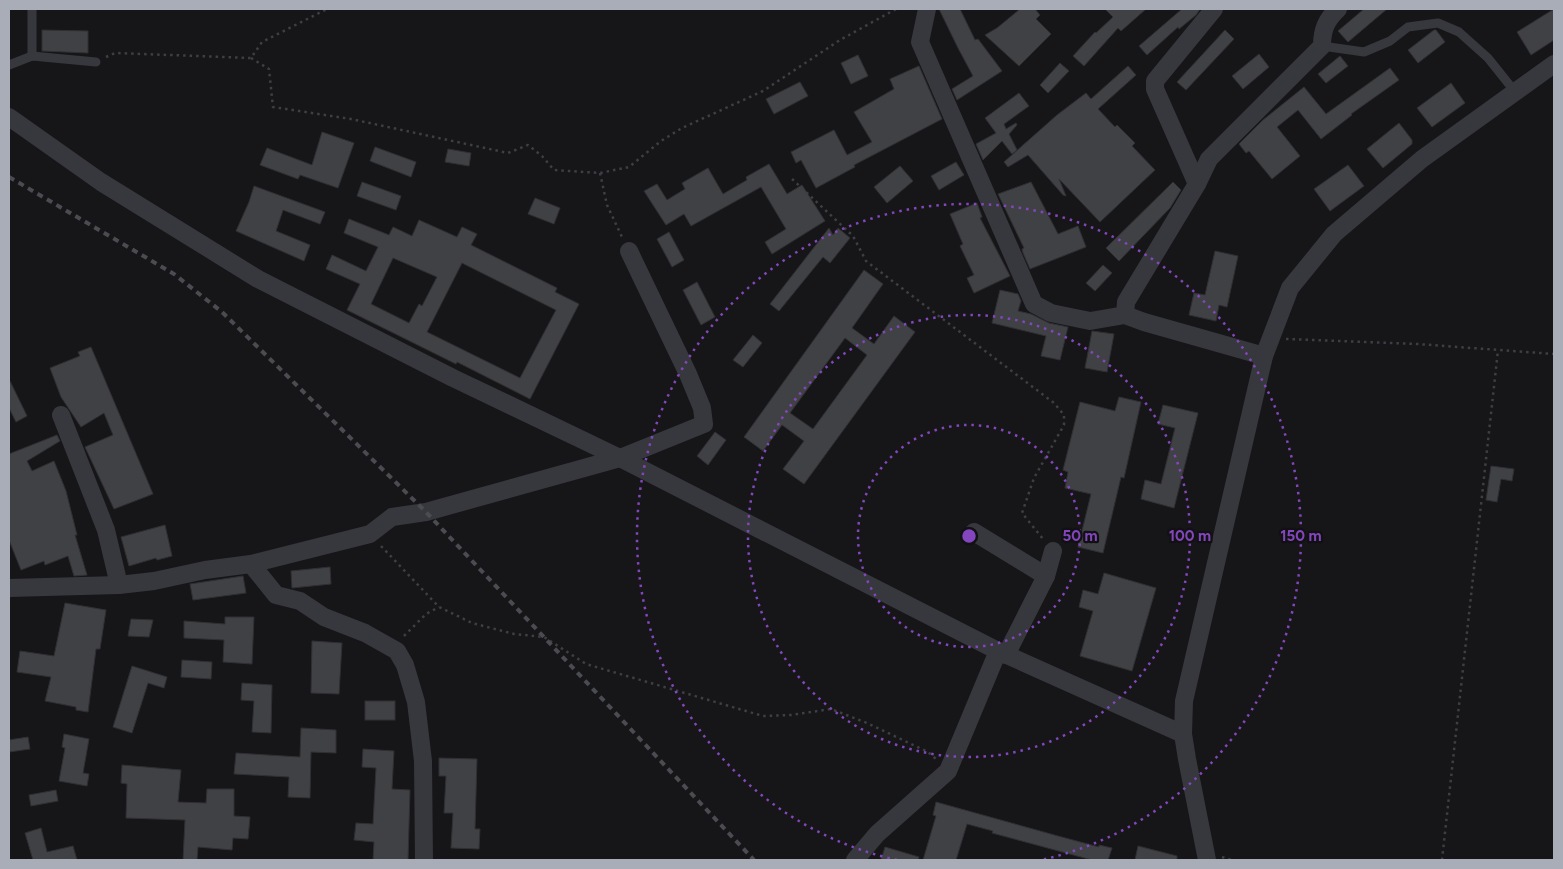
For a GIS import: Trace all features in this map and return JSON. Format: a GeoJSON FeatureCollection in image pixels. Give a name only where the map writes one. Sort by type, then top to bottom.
{"type":"FeatureCollection","features":[{"type":"Feature","properties":{"kind":"street"},"geometry":{"type":"LineString","coordinates":[[927,9],[920,42],[1034,304],[1050,313],[1090,321],[1125,315],[1264,356]]}},
{"type":"Feature","properties":{"kind":"street"},"geometry":{"type":"LineString","coordinates":[[1197,184],[1155,89],[1155,81],[1214,9]]}},
{"type":"Feature","properties":{"kind":"street"},"geometry":{"type":"LineString","coordinates":[[1125,315],[1126,302],[1197,184],[1209,159],[1322,46],[1322,32],[1332,14],[1338,9]]}},
{"type":"Feature","properties":{"kind":"street"},"geometry":{"type":"LineString","coordinates":[[1207,860],[1183,734],[1184,701],[1264,356],[1290,288],[1334,234],[1422,159],[1554,64]]}},
{"type":"Feature","properties":{"kind":"street"},"geometry":{"type":"LineString","coordinates":[[9,117],[101,182],[258,279],[453,378],[620,458],[1002,653],[1183,734]]}},
{"type":"Feature","properties":{"kind":"street"},"geometry":{"type":"LineString","coordinates":[[9,588],[119,585],[154,581],[205,570],[251,564],[370,534],[392,517],[426,512],[620,458],[704,424],[702,408],[688,374],[629,251]]}},
{"type":"Feature","properties":{"kind":"street"},"geometry":{"type":"LineString","coordinates":[[61,415],[106,530],[119,585]]}},
{"type":"Feature","properties":{"kind":"street"},"geometry":{"type":"LineString","coordinates":[[974,532],[1046,576]]}},
{"type":"Feature","properties":{"kind":"street"},"geometry":{"type":"LineString","coordinates":[[855,860],[876,834],[948,772],[1002,653],[1046,576],[1053,551]]}},
{"type":"Feature","properties":{"kind":"street"},"geometry":{"type":"LineString","coordinates":[[251,564],[276,595],[300,601],[324,617],[365,633],[397,651],[405,665],[416,702],[423,761],[424,860]]}},
{"type":"Feature","properties":{"kind":"lane"},"geometry":{"type":"LineString","coordinates":[[32,9],[32,56]]}},
{"type":"Feature","properties":{"kind":"lane"},"geometry":{"type":"LineString","coordinates":[[1322,46],[1364,52],[1390,42],[1408,27],[1438,23],[1459,32],[1481,51],[1516,93]]}},
{"type":"Feature","properties":{"kind":"lane"},"geometry":{"type":"LineString","coordinates":[[9,65],[32,56],[96,62]]}},
{"type":"Feature","properties":{"kind":"path"},"geometry":{"type":"LineString","coordinates":[[251,58],[262,42],[327,9]]}},
{"type":"Feature","properties":{"kind":"path"},"geometry":{"type":"LineString","coordinates":[[96,62],[115,53],[251,58],[269,69],[273,107],[351,119],[508,153],[528,145],[542,156],[554,170],[600,173],[628,167],[661,141],[682,128],[763,91],[840,40],[896,9]]}},
{"type":"Feature","properties":{"kind":"path"},"geometry":{"type":"LineString","coordinates":[[600,173],[607,204],[629,251]]}},
{"type":"Feature","properties":{"kind":"path"},"geometry":{"type":"LineString","coordinates":[[792,179],[853,236],[866,261],[1054,403],[1064,415],[1064,425],[1034,478],[1022,513],[1053,551]]}},
{"type":"Feature","properties":{"kind":"path"},"geometry":{"type":"LineString","coordinates":[[1270,338],[1417,344],[1554,354]]}},
{"type":"Feature","properties":{"kind":"path"},"geometry":{"type":"LineString","coordinates":[[1442,860],[1480,500],[1498,350]]}},
{"type":"Feature","properties":{"kind":"path"},"geometry":{"type":"LineString","coordinates":[[370,534],[439,608],[472,623],[514,634],[544,637],[586,664],[763,716],[792,715],[830,709],[867,723],[928,752],[948,772]]}},
{"type":"Feature","properties":{"kind":"path"},"geometry":{"type":"LineString","coordinates":[[397,651],[404,634],[426,614],[439,608]]}},
{"type":"Feature","properties":{"kind":"building"},"geometry":{"type":"Polygon","coordinates":[[[939,9],[960,9],[975,40],[978,39],[1002,71],[957,100],[952,89],[973,76],[939,9]]]}},
{"type":"Feature","properties":{"kind":"building"},"geometry":{"type":"Polygon","coordinates":[[[1020,9],[1035,9],[1040,15],[1036,19],[1051,34],[1019,66],[985,35],[997,28],[1020,9]]]}},
{"type":"Feature","properties":{"kind":"building"},"geometry":{"type":"Polygon","coordinates":[[[1105,9],[1146,9],[1121,31],[1118,28],[1084,66],[1073,56],[1095,32],[1113,17],[1105,9]]]}},
{"type":"Feature","properties":{"kind":"building"},"geometry":{"type":"Polygon","coordinates":[[[1182,9],[1200,9],[1196,15],[1179,29],[1178,27],[1147,55],[1139,46],[1182,9]]]}},
{"type":"Feature","properties":{"kind":"building"},"geometry":{"type":"Polygon","coordinates":[[[1364,9],[1387,9],[1348,42],[1338,31],[1364,9]]]}},
{"type":"Feature","properties":{"kind":"building"},"geometry":{"type":"Polygon","coordinates":[[[1554,9],[1554,40],[1531,55],[1517,32],[1554,9]]]}},
{"type":"Feature","properties":{"kind":"building"},"geometry":{"type":"Polygon","coordinates":[[[42,30],[88,31],[88,53],[42,51],[42,30]]]}},
{"type":"Feature","properties":{"kind":"building"},"geometry":{"type":"Polygon","coordinates":[[[1225,30],[1234,39],[1186,90],[1177,82],[1225,30]]]}},
{"type":"Feature","properties":{"kind":"building"},"geometry":{"type":"Polygon","coordinates":[[[1434,30],[1445,42],[1418,63],[1408,50],[1434,30]]]}},
{"type":"Feature","properties":{"kind":"building"},"geometry":{"type":"Polygon","coordinates":[[[1259,54],[1269,67],[1243,89],[1232,76],[1259,54]]]}},
{"type":"Feature","properties":{"kind":"building"},"geometry":{"type":"Polygon","coordinates":[[[858,55],[868,76],[851,84],[841,63],[858,55]]]}},
{"type":"Feature","properties":{"kind":"building"},"geometry":{"type":"Polygon","coordinates":[[[1340,56],[1348,66],[1326,83],[1318,74],[1340,56]]]}},
{"type":"Feature","properties":{"kind":"building"},"geometry":{"type":"Polygon","coordinates":[[[1060,63],[1069,71],[1048,93],[1040,85],[1060,63]]]}},
{"type":"Feature","properties":{"kind":"building"},"geometry":{"type":"Polygon","coordinates":[[[919,66],[942,119],[854,165],[855,167],[816,188],[801,160],[796,163],[791,152],[834,130],[847,155],[872,142],[854,112],[894,89],[890,79],[919,66]]]}},
{"type":"Feature","properties":{"kind":"building"},"geometry":{"type":"Polygon","coordinates":[[[1128,66],[1136,75],[1098,109],[1115,127],[1117,125],[1135,143],[1132,146],[1155,170],[1100,222],[1059,179],[1066,196],[1063,195],[1028,155],[1008,167],[1004,162],[1057,115],[1086,93],[1091,99],[1128,66]]]}},
{"type":"Feature","properties":{"kind":"building"},"geometry":{"type":"Polygon","coordinates":[[[1390,68],[1399,80],[1351,114],[1321,139],[1298,110],[1277,127],[1300,156],[1272,179],[1249,151],[1246,153],[1239,144],[1263,120],[1304,87],[1326,114],[1390,68]]]}},
{"type":"Feature","properties":{"kind":"building"},"geometry":{"type":"Polygon","coordinates":[[[800,82],[808,96],[774,114],[766,99],[800,82]]]}},
{"type":"Feature","properties":{"kind":"building"},"geometry":{"type":"Polygon","coordinates":[[[1451,83],[1465,103],[1432,127],[1417,108],[1451,83]]]}},
{"type":"Feature","properties":{"kind":"building"},"geometry":{"type":"Polygon","coordinates":[[[1019,93],[1029,106],[1004,124],[1006,129],[1016,123],[1017,125],[1009,134],[1017,150],[1012,154],[1002,141],[983,160],[976,144],[996,133],[985,118],[1019,93]]]}},
{"type":"Feature","properties":{"kind":"building"},"geometry":{"type":"Polygon","coordinates":[[[1399,123],[1412,140],[1412,144],[1383,168],[1367,149],[1399,123]]]}},
{"type":"Feature","properties":{"kind":"building"},"geometry":{"type":"Polygon","coordinates":[[[322,132],[354,143],[338,188],[300,175],[298,179],[260,165],[267,148],[312,165],[322,132]]]}},
{"type":"Feature","properties":{"kind":"building"},"geometry":{"type":"Polygon","coordinates":[[[375,147],[416,162],[411,177],[370,161],[375,147]]]}},
{"type":"Feature","properties":{"kind":"building"},"geometry":{"type":"Polygon","coordinates":[[[448,149],[471,153],[469,166],[445,162],[448,149]]]}},
{"type":"Feature","properties":{"kind":"building"},"geometry":{"type":"Polygon","coordinates":[[[956,162],[964,175],[939,190],[931,176],[956,162]]]}},
{"type":"Feature","properties":{"kind":"building"},"geometry":{"type":"Polygon","coordinates":[[[769,164],[787,194],[802,185],[825,221],[772,254],[765,242],[786,229],[761,187],[691,226],[684,214],[666,225],[644,191],[657,184],[667,200],[685,189],[682,183],[708,168],[723,194],[747,180],[746,177],[769,164]]]}},
{"type":"Feature","properties":{"kind":"building"},"geometry":{"type":"Polygon","coordinates":[[[1348,165],[1364,186],[1330,211],[1314,189],[1348,165]]]}},
{"type":"Feature","properties":{"kind":"building"},"geometry":{"type":"Polygon","coordinates":[[[900,166],[913,181],[887,203],[874,187],[900,166]]]}},
{"type":"Feature","properties":{"kind":"building"},"geometry":{"type":"Polygon","coordinates":[[[362,182],[401,196],[396,210],[357,196],[362,182]]]}},
{"type":"Feature","properties":{"kind":"building"},"geometry":{"type":"Polygon","coordinates":[[[1031,182],[1058,234],[1078,226],[1086,247],[1030,269],[1023,253],[1022,249],[1024,248],[998,194],[1031,182]]]}},
{"type":"Feature","properties":{"kind":"building"},"geometry":{"type":"Polygon","coordinates":[[[1173,182],[1181,190],[1170,208],[1119,261],[1106,248],[1173,182]]]}},
{"type":"Feature","properties":{"kind":"building"},"geometry":{"type":"Polygon","coordinates":[[[254,186],[325,212],[320,224],[283,210],[276,231],[310,245],[304,261],[236,231],[254,186]]]}},
{"type":"Feature","properties":{"kind":"building"},"geometry":{"type":"Polygon","coordinates":[[[535,198],[560,208],[554,224],[528,214],[535,198]]]}},
{"type":"Feature","properties":{"kind":"building"},"geometry":{"type":"Polygon","coordinates":[[[977,203],[982,217],[980,218],[1010,276],[974,293],[967,278],[974,275],[960,246],[963,244],[950,214],[977,203]]]}},
{"type":"Feature","properties":{"kind":"building"},"geometry":{"type":"Polygon","coordinates":[[[349,219],[389,235],[393,227],[412,236],[419,220],[457,237],[462,227],[477,234],[471,245],[557,288],[555,292],[579,304],[530,399],[347,310],[360,284],[326,269],[332,255],[366,271],[378,247],[344,233],[349,219]],[[393,258],[371,304],[409,323],[419,304],[422,306],[437,277],[393,258]],[[462,263],[427,332],[520,378],[556,310],[462,263]]]}},
{"type":"Feature","properties":{"kind":"building"},"geometry":{"type":"Polygon","coordinates":[[[829,228],[833,235],[838,228],[850,238],[830,263],[823,257],[779,311],[770,304],[829,228]]]}},
{"type":"Feature","properties":{"kind":"building"},"geometry":{"type":"Polygon","coordinates":[[[669,232],[684,260],[672,267],[657,239],[669,232]]]}},
{"type":"Feature","properties":{"kind":"building"},"geometry":{"type":"Polygon","coordinates":[[[1215,251],[1238,256],[1227,307],[1219,305],[1216,321],[1189,315],[1194,293],[1205,295],[1215,251]]]}},
{"type":"Feature","properties":{"kind":"building"},"geometry":{"type":"Polygon","coordinates":[[[1103,265],[1112,273],[1095,291],[1086,283],[1103,265]]]}},
{"type":"Feature","properties":{"kind":"building"},"geometry":{"type":"Polygon","coordinates":[[[864,270],[883,284],[852,328],[874,344],[894,316],[915,332],[804,484],[783,469],[804,441],[782,425],[763,451],[744,437],[864,270]],[[845,338],[790,413],[813,429],[867,355],[845,338]]]}},
{"type":"Feature","properties":{"kind":"building"},"geometry":{"type":"Polygon","coordinates":[[[697,282],[715,317],[701,325],[683,290],[697,282]]]}},
{"type":"Feature","properties":{"kind":"building"},"geometry":{"type":"Polygon","coordinates":[[[1000,290],[1018,294],[1021,301],[1018,311],[1031,314],[1049,323],[1068,327],[1060,360],[1041,356],[1046,336],[992,323],[1000,290]]]}},
{"type":"Feature","properties":{"kind":"building"},"geometry":{"type":"Polygon","coordinates":[[[1092,331],[1114,334],[1107,372],[1085,368],[1092,331]]]}},
{"type":"Feature","properties":{"kind":"building"},"geometry":{"type":"Polygon","coordinates":[[[753,335],[762,343],[743,367],[733,360],[753,335]]]}},
{"type":"Feature","properties":{"kind":"building"},"geometry":{"type":"Polygon","coordinates":[[[91,347],[153,494],[114,509],[85,447],[113,435],[104,413],[81,427],[61,397],[50,368],[80,356],[78,352],[91,347]]]}},
{"type":"Feature","properties":{"kind":"building"},"geometry":{"type":"Polygon","coordinates":[[[9,379],[27,416],[16,422],[9,408],[9,379]]]}},
{"type":"Feature","properties":{"kind":"building"},"geometry":{"type":"Polygon","coordinates":[[[1119,397],[1141,402],[1124,478],[1121,477],[1103,553],[1078,547],[1091,494],[1065,488],[1068,472],[1063,470],[1080,402],[1115,411],[1119,397]]]}},
{"type":"Feature","properties":{"kind":"building"},"geometry":{"type":"Polygon","coordinates":[[[1163,405],[1198,413],[1174,508],[1141,499],[1145,480],[1161,484],[1175,428],[1158,424],[1163,405]]]}},
{"type":"Feature","properties":{"kind":"building"},"geometry":{"type":"Polygon","coordinates":[[[715,432],[726,440],[708,465],[697,456],[715,432]]]}},
{"type":"Feature","properties":{"kind":"building"},"geometry":{"type":"Polygon","coordinates":[[[57,435],[60,441],[27,461],[32,471],[54,461],[66,491],[77,535],[75,535],[87,575],[74,576],[68,556],[45,565],[44,561],[21,570],[9,540],[9,454],[57,435]]]}},
{"type":"Feature","properties":{"kind":"building"},"geometry":{"type":"Polygon","coordinates":[[[1491,466],[1514,469],[1512,481],[1501,479],[1497,502],[1486,500],[1491,466]]]}},
{"type":"Feature","properties":{"kind":"building"},"geometry":{"type":"Polygon","coordinates":[[[165,525],[172,556],[157,560],[156,558],[129,566],[121,537],[165,525]]]}},
{"type":"Feature","properties":{"kind":"building"},"geometry":{"type":"Polygon","coordinates":[[[330,567],[331,584],[292,588],[291,571],[330,567]]]}},
{"type":"Feature","properties":{"kind":"building"},"geometry":{"type":"Polygon","coordinates":[[[1104,573],[1156,588],[1132,671],[1080,656],[1093,611],[1079,607],[1083,590],[1098,594],[1104,573]]]}},
{"type":"Feature","properties":{"kind":"building"},"geometry":{"type":"Polygon","coordinates":[[[243,576],[246,593],[193,600],[190,584],[243,576]]]}},
{"type":"Feature","properties":{"kind":"building"},"geometry":{"type":"Polygon","coordinates":[[[65,603],[106,610],[100,649],[96,649],[88,712],[76,710],[76,707],[45,701],[51,677],[17,672],[20,651],[54,656],[65,603]]]}},
{"type":"Feature","properties":{"kind":"building"},"geometry":{"type":"Polygon","coordinates":[[[225,617],[254,617],[252,664],[223,662],[224,640],[184,638],[184,621],[225,624],[225,617]]]}},
{"type":"Feature","properties":{"kind":"building"},"geometry":{"type":"Polygon","coordinates":[[[131,619],[153,620],[149,637],[128,636],[131,619]]]}},
{"type":"Feature","properties":{"kind":"building"},"geometry":{"type":"Polygon","coordinates":[[[312,641],[342,643],[339,694],[311,693],[312,641]]]}},
{"type":"Feature","properties":{"kind":"building"},"geometry":{"type":"Polygon","coordinates":[[[182,660],[212,662],[211,679],[181,677],[182,660]]]}},
{"type":"Feature","properties":{"kind":"building"},"geometry":{"type":"Polygon","coordinates":[[[132,666],[167,677],[164,688],[148,683],[132,733],[113,727],[132,666]]]}},
{"type":"Feature","properties":{"kind":"building"},"geometry":{"type":"Polygon","coordinates":[[[242,683],[272,685],[271,733],[252,732],[254,701],[241,700],[242,683]]]}},
{"type":"Feature","properties":{"kind":"building"},"geometry":{"type":"Polygon","coordinates":[[[365,701],[395,701],[395,720],[365,720],[365,701]]]}},
{"type":"Feature","properties":{"kind":"building"},"geometry":{"type":"Polygon","coordinates":[[[301,728],[336,730],[336,753],[311,752],[310,798],[288,797],[289,777],[234,774],[236,753],[300,757],[301,728]]]}},
{"type":"Feature","properties":{"kind":"building"},"geometry":{"type":"Polygon","coordinates":[[[64,734],[89,739],[83,773],[89,774],[87,786],[59,781],[65,748],[62,747],[64,734]]]}},
{"type":"Feature","properties":{"kind":"building"},"geometry":{"type":"Polygon","coordinates":[[[28,737],[30,749],[9,752],[9,740],[28,737]]]}},
{"type":"Feature","properties":{"kind":"building"},"geometry":{"type":"Polygon","coordinates":[[[363,749],[394,751],[392,789],[410,790],[408,860],[373,860],[374,842],[354,840],[356,823],[373,824],[376,768],[362,767],[363,749]]]}},
{"type":"Feature","properties":{"kind":"building"},"geometry":{"type":"Polygon","coordinates":[[[439,758],[477,759],[475,829],[480,829],[479,849],[451,848],[453,813],[444,813],[446,776],[439,776],[439,758]]]}},
{"type":"Feature","properties":{"kind":"building"},"geometry":{"type":"Polygon","coordinates":[[[122,765],[181,770],[178,802],[206,803],[207,789],[234,789],[234,816],[250,817],[248,839],[233,838],[232,850],[198,847],[197,860],[183,860],[185,820],[126,818],[127,784],[121,783],[122,765]]]}},
{"type":"Feature","properties":{"kind":"building"},"geometry":{"type":"Polygon","coordinates":[[[56,790],[58,801],[31,806],[29,795],[56,790]]]}},
{"type":"Feature","properties":{"kind":"building"},"geometry":{"type":"Polygon","coordinates":[[[936,802],[1099,847],[1099,845],[1112,848],[1108,860],[1092,860],[992,833],[993,831],[967,824],[956,860],[923,860],[936,816],[933,815],[936,802]]]}},
{"type":"Feature","properties":{"kind":"building"},"geometry":{"type":"Polygon","coordinates":[[[41,828],[47,852],[73,846],[77,860],[33,860],[25,833],[41,828]]]}},
{"type":"Feature","properties":{"kind":"building"},"geometry":{"type":"Polygon","coordinates":[[[1138,846],[1177,856],[1177,860],[1135,860],[1138,846]]]}},
{"type":"Feature","properties":{"kind":"building"},"geometry":{"type":"Polygon","coordinates":[[[885,847],[919,857],[918,860],[881,860],[885,847]]]}},
{"type":"Feature","properties":{"kind":"railway"},"geometry":{"type":"LineString","coordinates":[[9,177],[174,274],[222,312],[426,512],[754,860]]}}]}
